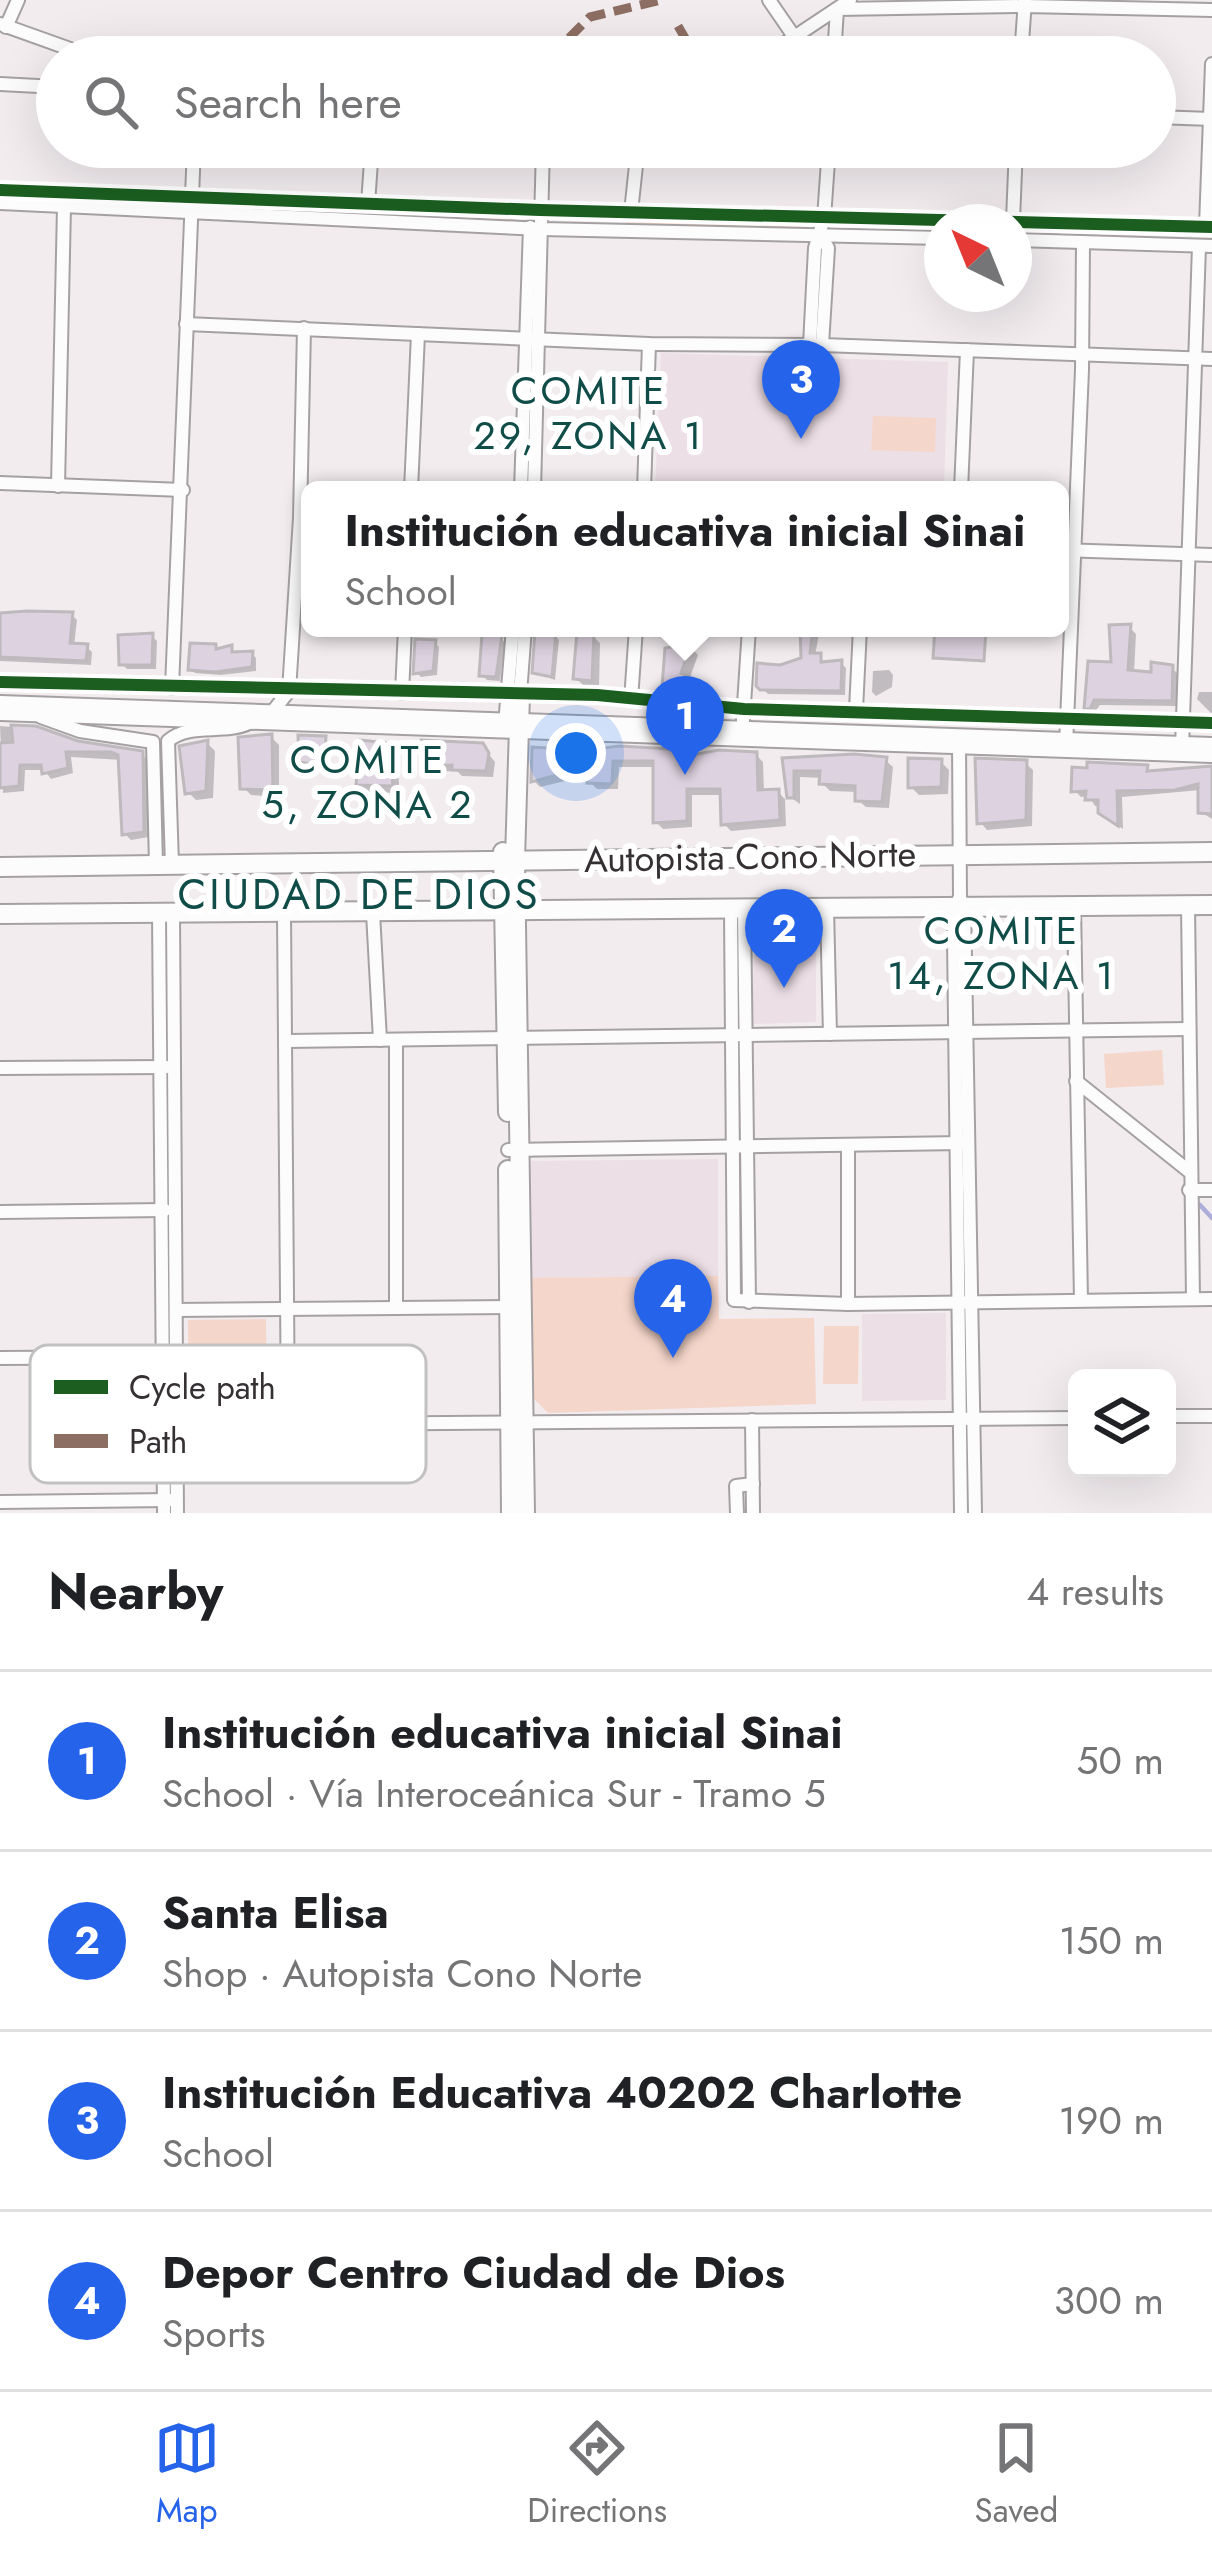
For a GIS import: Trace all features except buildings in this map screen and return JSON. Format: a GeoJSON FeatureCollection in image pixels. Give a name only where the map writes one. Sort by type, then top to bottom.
{"type":"FeatureCollection","features":[{"type":"Feature","properties":{"kind":"highway"},"geometry":{"type":"LineString","coordinates":[[10,708],[959,741],[1067,732],[1212,750]]}},
{"type":"Feature","properties":{"kind":"main road"},"geometry":{"type":"LineString","coordinates":[[514,694],[509,859],[519,1424],[525,1513]]}},
{"type":"Feature","properties":{"kind":"main road","name":"Autopista Cono Norte"},"geometry":{"type":"LineString","coordinates":[[0,867],[1212,852]]}},
{"type":"Feature","properties":{"kind":"main road","name":"Autopista Cono Norte"},"geometry":{"type":"LineString","coordinates":[[0,914],[1212,904]]}},
{"type":"Feature","properties":{"kind":"main road"},"geometry":{"type":"LineString","coordinates":[[512,1513],[519,1424]]}},
{"type":"Feature","properties":{"kind":"street"},"geometry":{"type":"LineString","coordinates":[[18,0],[3,25],[36,37]]}},
{"type":"Feature","properties":{"kind":"street"},"geometry":{"type":"LineString","coordinates":[[769,0],[793,35],[850,0]]}},
{"type":"Feature","properties":{"kind":"street"},"geometry":{"type":"LineString","coordinates":[[837,9],[1024,3],[1212,10]]}},
{"type":"Feature","properties":{"kind":"street"},"geometry":{"type":"LineString","coordinates":[[1022,36],[1024,3]]}},
{"type":"Feature","properties":{"kind":"street"},"geometry":{"type":"LineString","coordinates":[[835,36],[837,9]]}},
{"type":"Feature","properties":{"kind":"street"},"geometry":{"type":"LineString","coordinates":[[1032,221],[1209,226],[1212,64]]}},
{"type":"Feature","properties":{"kind":"street"},"geometry":{"type":"LineString","coordinates":[[0,84],[36,86]]}},
{"type":"Feature","properties":{"kind":"street"},"geometry":{"type":"LineString","coordinates":[[1176,117],[1210,119]]}},
{"type":"Feature","properties":{"kind":"street"},"geometry":{"type":"LineString","coordinates":[[172,688],[183,490],[188,214],[194,198],[194,168]]}},
{"type":"Feature","properties":{"kind":"street"},"geometry":{"type":"LineString","coordinates":[[368,204],[371,168]]}},
{"type":"Feature","properties":{"kind":"street"},"geometry":{"type":"LineString","coordinates":[[522,481],[542,168]]}},
{"type":"Feature","properties":{"kind":"street"},"geometry":{"type":"LineString","coordinates":[[631,212],[636,168]]}},
{"type":"Feature","properties":{"kind":"street"},"geometry":{"type":"LineString","coordinates":[[816,345],[815,248],[824,218],[828,168]]}},
{"type":"Feature","properties":{"kind":"street"},"geometry":{"type":"LineString","coordinates":[[1014,204],[1015,168]]}},
{"type":"Feature","properties":{"kind":"street"},"geometry":{"type":"LineString","coordinates":[[0,190],[924,219]]}},
{"type":"Feature","properties":{"kind":"street"},"geometry":{"type":"LineString","coordinates":[[0,203],[536,229],[924,238]]}},
{"type":"Feature","properties":{"kind":"street"},"geometry":{"type":"LineString","coordinates":[[58,485],[64,208]]}},
{"type":"Feature","properties":{"kind":"street"},"geometry":{"type":"LineString","coordinates":[[1032,241],[1205,246],[1196,358],[1182,749]]}},
{"type":"Feature","properties":{"kind":"street"},"geometry":{"type":"LineString","coordinates":[[1067,732],[1082,244]]}},
{"type":"Feature","properties":{"kind":"street"},"geometry":{"type":"LineString","coordinates":[[186,325],[650,344],[1212,358]]}},
{"type":"Feature","properties":{"kind":"street"},"geometry":{"type":"LineString","coordinates":[[304,328],[305,481]]}},
{"type":"Feature","properties":{"kind":"street"},"geometry":{"type":"LineString","coordinates":[[411,481],[418,334]]}},
{"type":"Feature","properties":{"kind":"street"},"geometry":{"type":"LineString","coordinates":[[532,337],[534,481]]}},
{"type":"Feature","properties":{"kind":"street"},"geometry":{"type":"LineString","coordinates":[[644,481],[650,344]]}},
{"type":"Feature","properties":{"kind":"street"},"geometry":{"type":"LineString","coordinates":[[962,481],[967,350]]}},
{"type":"Feature","properties":{"kind":"street"},"geometry":{"type":"LineString","coordinates":[[0,483],[183,490]]}},
{"type":"Feature","properties":{"kind":"street"},"geometry":{"type":"LineString","coordinates":[[1069,551],[1212,555]]}},
{"type":"Feature","properties":{"kind":"street"},"geometry":{"type":"LineString","coordinates":[[164,865],[168,741],[176,734],[244,727],[289,691],[301,562]]}},
{"type":"Feature","properties":{"kind":"street"},"geometry":{"type":"LineString","coordinates":[[402,694],[405,637]]}},
{"type":"Feature","properties":{"kind":"street"},"geometry":{"type":"LineString","coordinates":[[513,637],[514,694]]}},
{"type":"Feature","properties":{"kind":"street"},"geometry":{"type":"LineString","coordinates":[[514,694],[524,637]]}},
{"type":"Feature","properties":{"kind":"street"},"geometry":{"type":"LineString","coordinates":[[631,700],[635,637]]}},
{"type":"Feature","properties":{"kind":"street"},"geometry":{"type":"LineString","coordinates":[[742,736],[748,637]]}},
{"type":"Feature","properties":{"kind":"street"},"geometry":{"type":"LineString","coordinates":[[856,710],[860,637]]}},
{"type":"Feature","properties":{"kind":"street"},"geometry":{"type":"LineString","coordinates":[[0,682],[514,694],[744,709],[856,710],[1067,732],[1212,723]]}},
{"type":"Feature","properties":{"kind":"street"},"geometry":{"type":"LineString","coordinates":[[10,708],[80,731],[153,742],[164,865]]}},
{"type":"Feature","properties":{"kind":"street"},"geometry":{"type":"LineString","coordinates":[[959,741],[967,1419],[962,1513]]}},
{"type":"Feature","properties":{"kind":"street"},"geometry":{"type":"LineString","coordinates":[[1188,905],[1193,1299]]}},
{"type":"Feature","properties":{"kind":"street"},"geometry":{"type":"LineString","coordinates":[[1075,906],[1081,1300]]}},
{"type":"Feature","properties":{"kind":"street"},"geometry":{"type":"LineString","coordinates":[[738,909],[738,1147],[748,1302],[1212,1299]]}},
{"type":"Feature","properties":{"kind":"street"},"geometry":{"type":"LineString","coordinates":[[826,909],[830,1034]]}},
{"type":"Feature","properties":{"kind":"street"},"geometry":{"type":"LineString","coordinates":[[166,913],[168,1345]]}},
{"type":"Feature","properties":{"kind":"street"},"geometry":{"type":"LineString","coordinates":[[284,913],[287,1345]]}},
{"type":"Feature","properties":{"kind":"street"},"geometry":{"type":"LineString","coordinates":[[373,913],[380,1040]]}},
{"type":"Feature","properties":{"kind":"street"},"geometry":{"type":"LineString","coordinates":[[287,1041],[1189,1029]]}},
{"type":"Feature","properties":{"kind":"street"},"geometry":{"type":"LineString","coordinates":[[396,1041],[396,1308]]}},
{"type":"Feature","properties":{"kind":"street"},"geometry":{"type":"LineString","coordinates":[[0,1068],[167,1067]]}},
{"type":"Feature","properties":{"kind":"street"},"geometry":{"type":"LineString","coordinates":[[1076,1082],[1190,1172]]}},
{"type":"Feature","properties":{"kind":"street"},"geometry":{"type":"LineString","coordinates":[[514,1149],[963,1143]]}},
{"type":"Feature","properties":{"kind":"street"},"geometry":{"type":"LineString","coordinates":[[848,1145],[848,1304]]}},
{"type":"Feature","properties":{"kind":"street"},"geometry":{"type":"LineString","coordinates":[[1190,1190],[1212,1190]]}},
{"type":"Feature","properties":{"kind":"street"},"geometry":{"type":"LineString","coordinates":[[0,1212],[167,1210]]}},
{"type":"Feature","properties":{"kind":"street"},"geometry":{"type":"LineString","coordinates":[[167,1210],[176,1310],[170,1345]]}},
{"type":"Feature","properties":{"kind":"street"},"geometry":{"type":"LineString","coordinates":[[176,1310],[517,1307]]}},
{"type":"Feature","properties":{"kind":"street"},"geometry":{"type":"LineString","coordinates":[[0,1358],[30,1358]]}},
{"type":"Feature","properties":{"kind":"street"},"geometry":{"type":"LineString","coordinates":[[1176,1417],[1212,1416]]}},
{"type":"Feature","properties":{"kind":"street"},"geometry":{"type":"LineString","coordinates":[[426,1424],[1068,1418]]}},
{"type":"Feature","properties":{"kind":"street"},"geometry":{"type":"LineString","coordinates":[[967,1419],[975,1513]]}},
{"type":"Feature","properties":{"kind":"street"},"geometry":{"type":"LineString","coordinates":[[752,1420],[753,1513]]}},
{"type":"Feature","properties":{"kind":"street"},"geometry":{"type":"LineString","coordinates":[[736,1513],[736,1486],[753,1484]]}},
{"type":"Feature","properties":{"kind":"street"},"geometry":{"type":"LineString","coordinates":[[0,1502],[170,1507]]}},
{"type":"Feature","properties":{"kind":"shaded area"},"geometry":{"type":"Polygon","coordinates":[[[211,205],[517,215],[516,221],[210,209],[211,205]]]}},
{"type":"Feature","properties":{"kind":"shaded area"},"geometry":{"type":"Polygon","coordinates":[[[626,218],[802,223],[802,229],[626,224],[626,218]]]}},
{"type":"Feature","properties":{"kind":"shaded area"},"geometry":{"type":"Polygon","coordinates":[[[661,353],[948,362],[944,481],[655,481],[661,353]]]}},
{"type":"Feature","properties":{"kind":"shaded area"},"geometry":{"type":"Polygon","coordinates":[[[873,416],[936,418],[935,452],[871,450],[873,416]]]}},
{"type":"Feature","properties":{"kind":"shaded area"},"geometry":{"type":"Polygon","coordinates":[[[816,951],[816,1022],[752,1024],[754,954],[816,951]]]}},
{"type":"Feature","properties":{"kind":"shaded area"},"geometry":{"type":"Polygon","coordinates":[[[1162,1050],[1164,1085],[1106,1088],[1104,1054],[1162,1050]]]}},
{"type":"Feature","properties":{"kind":"shaded area"},"geometry":{"type":"Polygon","coordinates":[[[718,1159],[718,1276],[532,1278],[531,1161],[718,1159]]]}},
{"type":"Feature","properties":{"kind":"shaded area"},"geometry":{"type":"Polygon","coordinates":[[[718,1276],[719,1319],[814,1318],[816,1404],[548,1413],[531,1396],[532,1278],[718,1276]]]}},
{"type":"Feature","properties":{"kind":"shaded area"},"geometry":{"type":"Polygon","coordinates":[[[946,1313],[946,1400],[862,1401],[862,1314],[946,1313]]]}},
{"type":"Feature","properties":{"kind":"shaded area"},"geometry":{"type":"Polygon","coordinates":[[[266,1319],[266,1345],[188,1345],[188,1320],[266,1319]]]}},
{"type":"Feature","properties":{"kind":"shaded area"},"geometry":{"type":"Polygon","coordinates":[[[824,1326],[859,1326],[858,1384],[823,1384],[824,1326]]]}},
{"type":"Feature","properties":{"kind":"waterway"},"geometry":{"type":"LineString","coordinates":[[1200,1205],[1212,1218]]}},
{"type":"Feature","properties":{"kind":"marked path"},"geometry":{"type":"LineString","coordinates":[[571,36],[590,17],[661,0]]}},
{"type":"Feature","properties":{"kind":"marked path"},"geometry":{"type":"LineString","coordinates":[[678,26],[684,36]]}},
{"type":"Feature","properties":{"kind":"cycle path"},"geometry":{"type":"LineString","coordinates":[[0,190],[1212,227]]}},
{"type":"Feature","properties":{"kind":"cycle path"},"geometry":{"type":"LineString","coordinates":[[0,682],[597,695],[744,709],[1212,723]]}},
{"type":"Feature","properties":{"kind":"place","name":"Institución Educativa 40202 Charlotte"},"geometry":{"type":"Point","coordinates":[801,439]}},
{"type":"Feature","properties":{"kind":"place","name":"Institución educativa inicial Sinai"},"geometry":{"type":"Point","coordinates":[685,775]}},
{"type":"Feature","properties":{"kind":"place","name":"Santa Elisa"},"geometry":{"type":"Point","coordinates":[784,988]}},
{"type":"Feature","properties":{"kind":"place","name":"Depor Centro Ciudad de Dios"},"geometry":{"type":"Point","coordinates":[673,1358]}},
{"type":"Feature","properties":{"kind":"district","name":"COMITE 29, ZONA 1"},"geometry":{"type":"Point","coordinates":[589,412]}},
{"type":"Feature","properties":{"kind":"district","name":"COMITE 5, ZONA 2"},"geometry":{"type":"Point","coordinates":[368,782]}},
{"type":"Feature","properties":{"kind":"district","name":"CIUDAD DE DIOS"},"geometry":{"type":"Point","coordinates":[359,894]}},
{"type":"Feature","properties":{"kind":"district","name":"COMITE 14, ZONA 1"},"geometry":{"type":"Point","coordinates":[1002,952]}}]}
